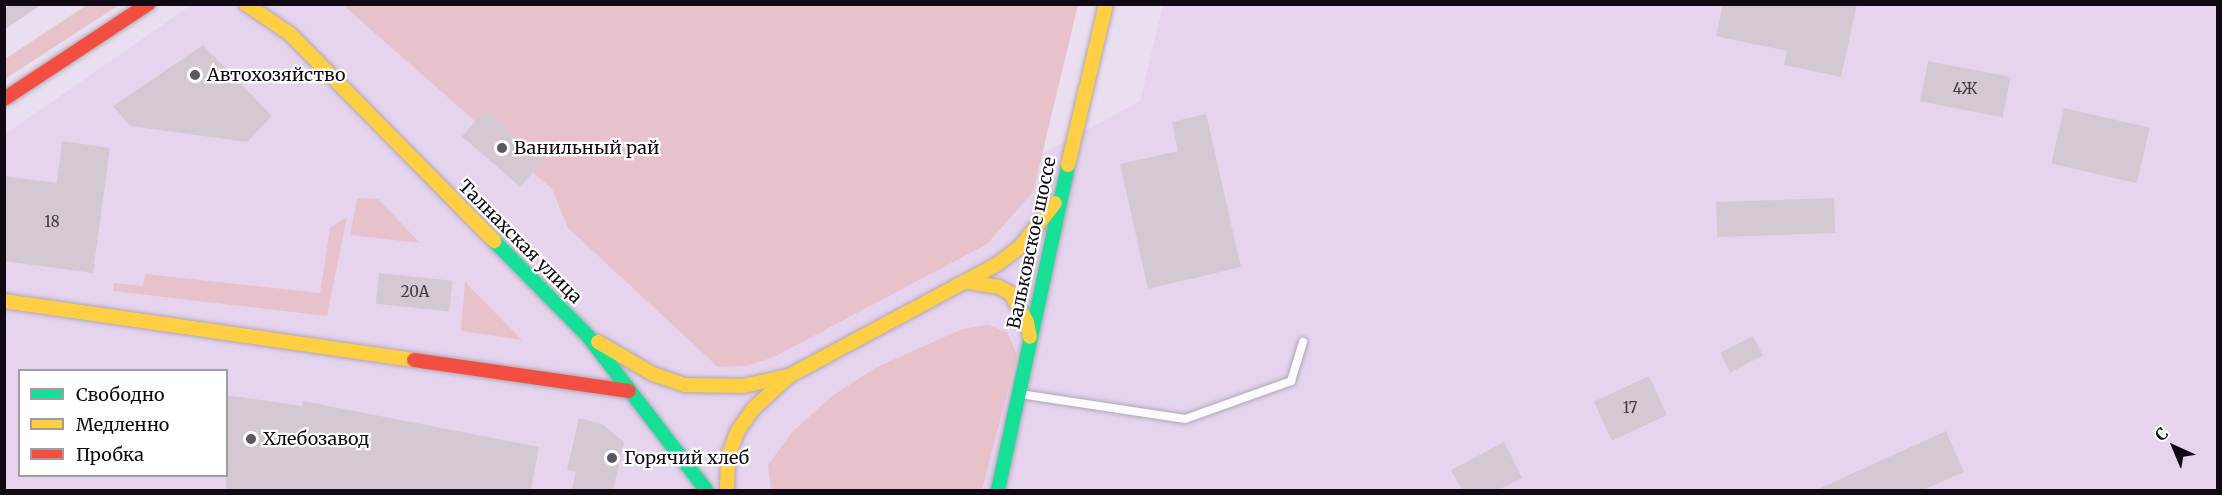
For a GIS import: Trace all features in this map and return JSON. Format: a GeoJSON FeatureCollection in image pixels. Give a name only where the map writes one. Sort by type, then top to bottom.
{"type":"FeatureCollection","features":[{"type":"Feature","properties":{"kind":"main road"},"geometry":{"type":"LineString","coordinates":[[4,99],[148,4]]}},
{"type":"Feature","properties":{"kind":"main road","name":"Талнахская улица"},"geometry":{"type":"LineString","coordinates":[[246,4],[290,34],[588,336],[706,490]]}},
{"type":"Feature","properties":{"kind":"main road","name":"Талнахская улица"},"geometry":{"type":"LineString","coordinates":[[276,4],[290,34]]}},
{"type":"Feature","properties":{"kind":"main road","name":"Вальковское шоссе"},"geometry":{"type":"LineString","coordinates":[[998,490],[1061,193],[1106,4]]}},
{"type":"Feature","properties":{"kind":"main road"},"geometry":{"type":"LineString","coordinates":[[727,490],[728,456],[737,432],[754,408],[789,376],[968,282],[1020,247],[1041,224],[1061,193]]}},
{"type":"Feature","properties":{"kind":"main road"},"geometry":{"type":"LineString","coordinates":[[968,282],[999,287],[1020,306],[1030,339]]}},
{"type":"Feature","properties":{"kind":"main road"},"geometry":{"type":"LineString","coordinates":[[4,301],[629,391]]}},
{"type":"Feature","properties":{"kind":"main road"},"geometry":{"type":"LineString","coordinates":[[588,336],[653,374],[685,385],[743,386],[789,376]]}},
{"type":"Feature","properties":{"kind":"lane"},"geometry":{"type":"LineString","coordinates":[[1019,394],[1185,419],[1291,381],[1303,342]]}},
{"type":"Feature","properties":{"kind":"shaded area"},"geometry":{"type":"Polygon","coordinates":[[[87,5],[119,5],[5,79],[5,59],[87,5]]]}},
{"type":"Feature","properties":{"kind":"shaded area"},"geometry":{"type":"Polygon","coordinates":[[[191,5],[367,5],[746,314],[1140,101],[1163,5],[2217,5],[2217,490],[5,490],[4,135],[191,5]]]}},
{"type":"Feature","properties":{"kind":"shaded area"},"geometry":{"type":"Polygon","coordinates":[[[343,5],[1078,5],[1033,192],[987,244],[774,357],[747,366],[718,367],[568,228],[552,189],[343,5]]]}},
{"type":"Feature","properties":{"kind":"shaded area"},"geometry":{"type":"Polygon","coordinates":[[[357,198],[378,199],[420,243],[350,235],[357,198]]]}},
{"type":"Feature","properties":{"kind":"shaded area"},"geometry":{"type":"Polygon","coordinates":[[[347,217],[327,316],[113,291],[114,283],[143,286],[145,274],[320,293],[330,228],[347,217]]]}},
{"type":"Feature","properties":{"kind":"shaded area"},"geometry":{"type":"Polygon","coordinates":[[[465,282],[522,340],[461,331],[465,282]]]}},
{"type":"Feature","properties":{"kind":"shaded area"},"geometry":{"type":"Polygon","coordinates":[[[988,325],[1007,332],[1017,355],[982,490],[771,490],[768,465],[792,432],[832,396],[875,368],[962,329],[988,325]]]}},
{"type":"Feature","properties":{"kind":"building"},"geometry":{"type":"Polygon","coordinates":[[[4,4],[42,4],[4,30],[4,4]]]}},
{"type":"Feature","properties":{"kind":"building"},"geometry":{"type":"Polygon","coordinates":[[[1723,4],[1857,4],[1841,77],[1784,65],[1787,51],[1716,36],[1723,4]]]}},
{"type":"Feature","properties":{"kind":"building","name":"Автохозяйство"},"geometry":{"type":"Polygon","coordinates":[[[203,45],[272,116],[247,142],[130,126],[113,106],[203,45]]]}},
{"type":"Feature","properties":{"kind":"building"},"geometry":{"type":"Polygon","coordinates":[[[1928,61],[2010,77],[2003,117],[1920,101],[1928,61]]]}},
{"type":"Feature","properties":{"kind":"building"},"geometry":{"type":"Polygon","coordinates":[[[2064,108],[2150,128],[2137,183],[2051,164],[2064,108]]]}},
{"type":"Feature","properties":{"kind":"building","name":"Ванильный рай"},"geometry":{"type":"Polygon","coordinates":[[[485,110],[543,161],[520,187],[462,136],[485,110]]]}},
{"type":"Feature","properties":{"kind":"building"},"geometry":{"type":"Polygon","coordinates":[[[1206,114],[1241,267],[1148,289],[1120,164],[1178,151],[1172,122],[1206,114]]]}},
{"type":"Feature","properties":{"kind":"building"},"geometry":{"type":"Polygon","coordinates":[[[62,141],[110,148],[93,273],[4,261],[4,176],[57,183],[62,141]]]}},
{"type":"Feature","properties":{"kind":"building"},"geometry":{"type":"Polygon","coordinates":[[[1834,198],[1835,233],[1717,237],[1716,202],[1834,198]]]}},
{"type":"Feature","properties":{"kind":"building"},"geometry":{"type":"Polygon","coordinates":[[[379,273],[453,281],[449,312],[376,304],[379,273]]]}},
{"type":"Feature","properties":{"kind":"building"},"geometry":{"type":"Polygon","coordinates":[[[1753,336],[1763,356],[1730,372],[1720,353],[1753,336]]]}},
{"type":"Feature","properties":{"kind":"building"},"geometry":{"type":"Polygon","coordinates":[[[1649,376],[1667,415],[1612,441],[1594,402],[1649,376]]]}},
{"type":"Feature","properties":{"kind":"building"},"geometry":{"type":"Polygon","coordinates":[[[228,395],[302,406],[303,401],[539,447],[531,490],[226,490],[228,395]]]}},
{"type":"Feature","properties":{"kind":"building"},"geometry":{"type":"Polygon","coordinates":[[[579,418],[602,424],[624,442],[613,490],[572,490],[576,472],[567,470],[579,418]]]}},
{"type":"Feature","properties":{"kind":"building"},"geometry":{"type":"Polygon","coordinates":[[[1946,431],[1964,472],[1923,490],[1816,490],[1946,431]]]}},
{"type":"Feature","properties":{"kind":"building"},"geometry":{"type":"Polygon","coordinates":[[[1504,442],[1522,478],[1498,490],[1462,490],[1451,470],[1504,442]]]}},
{"type":"Feature","properties":{"kind":"traffic: fast"},"geometry":{"type":"LineString","coordinates":[[998,490],[1068,165]]}},
{"type":"Feature","properties":{"kind":"traffic: fast"},"geometry":{"type":"LineString","coordinates":[[494,241],[588,336],[706,490]]}},
{"type":"Feature","properties":{"kind":"traffic: slow"},"geometry":{"type":"LineString","coordinates":[[246,4],[290,34],[494,241]]}},
{"type":"Feature","properties":{"kind":"traffic: slow"},"geometry":{"type":"LineString","coordinates":[[1068,165],[1106,4]]}},
{"type":"Feature","properties":{"kind":"traffic: slow"},"geometry":{"type":"LineString","coordinates":[[727,490],[728,456],[737,432],[754,408],[789,376],[996,265],[1020,247],[1055,203]]}},
{"type":"Feature","properties":{"kind":"traffic: slow"},"geometry":{"type":"LineString","coordinates":[[968,282],[999,287],[1011,294],[1027,322],[1030,337]]}},
{"type":"Feature","properties":{"kind":"traffic: slow"},"geometry":{"type":"LineString","coordinates":[[4,301],[414,360]]}},
{"type":"Feature","properties":{"kind":"traffic: slow"},"geometry":{"type":"LineString","coordinates":[[598,342],[653,374],[685,385],[743,386],[788,376]]}},
{"type":"Feature","properties":{"kind":"traffic: jam"},"geometry":{"type":"LineString","coordinates":[[4,99],[148,4]]}},
{"type":"Feature","properties":{"kind":"traffic: jam"},"geometry":{"type":"LineString","coordinates":[[414,360],[629,391]]}},
{"type":"Feature","properties":{"kind":"place","name":"Автохозяйство"},"geometry":{"type":"Point","coordinates":[195,75]}},
{"type":"Feature","properties":{"kind":"place","name":"Ванильный рай"},"geometry":{"type":"Point","coordinates":[502,148]}},
{"type":"Feature","properties":{"kind":"place","name":"Хлебозавод"},"geometry":{"type":"Point","coordinates":[251,439]}},
{"type":"Feature","properties":{"kind":"place","name":"Горячий хлеб"},"geometry":{"type":"Point","coordinates":[612,458]}}]}
